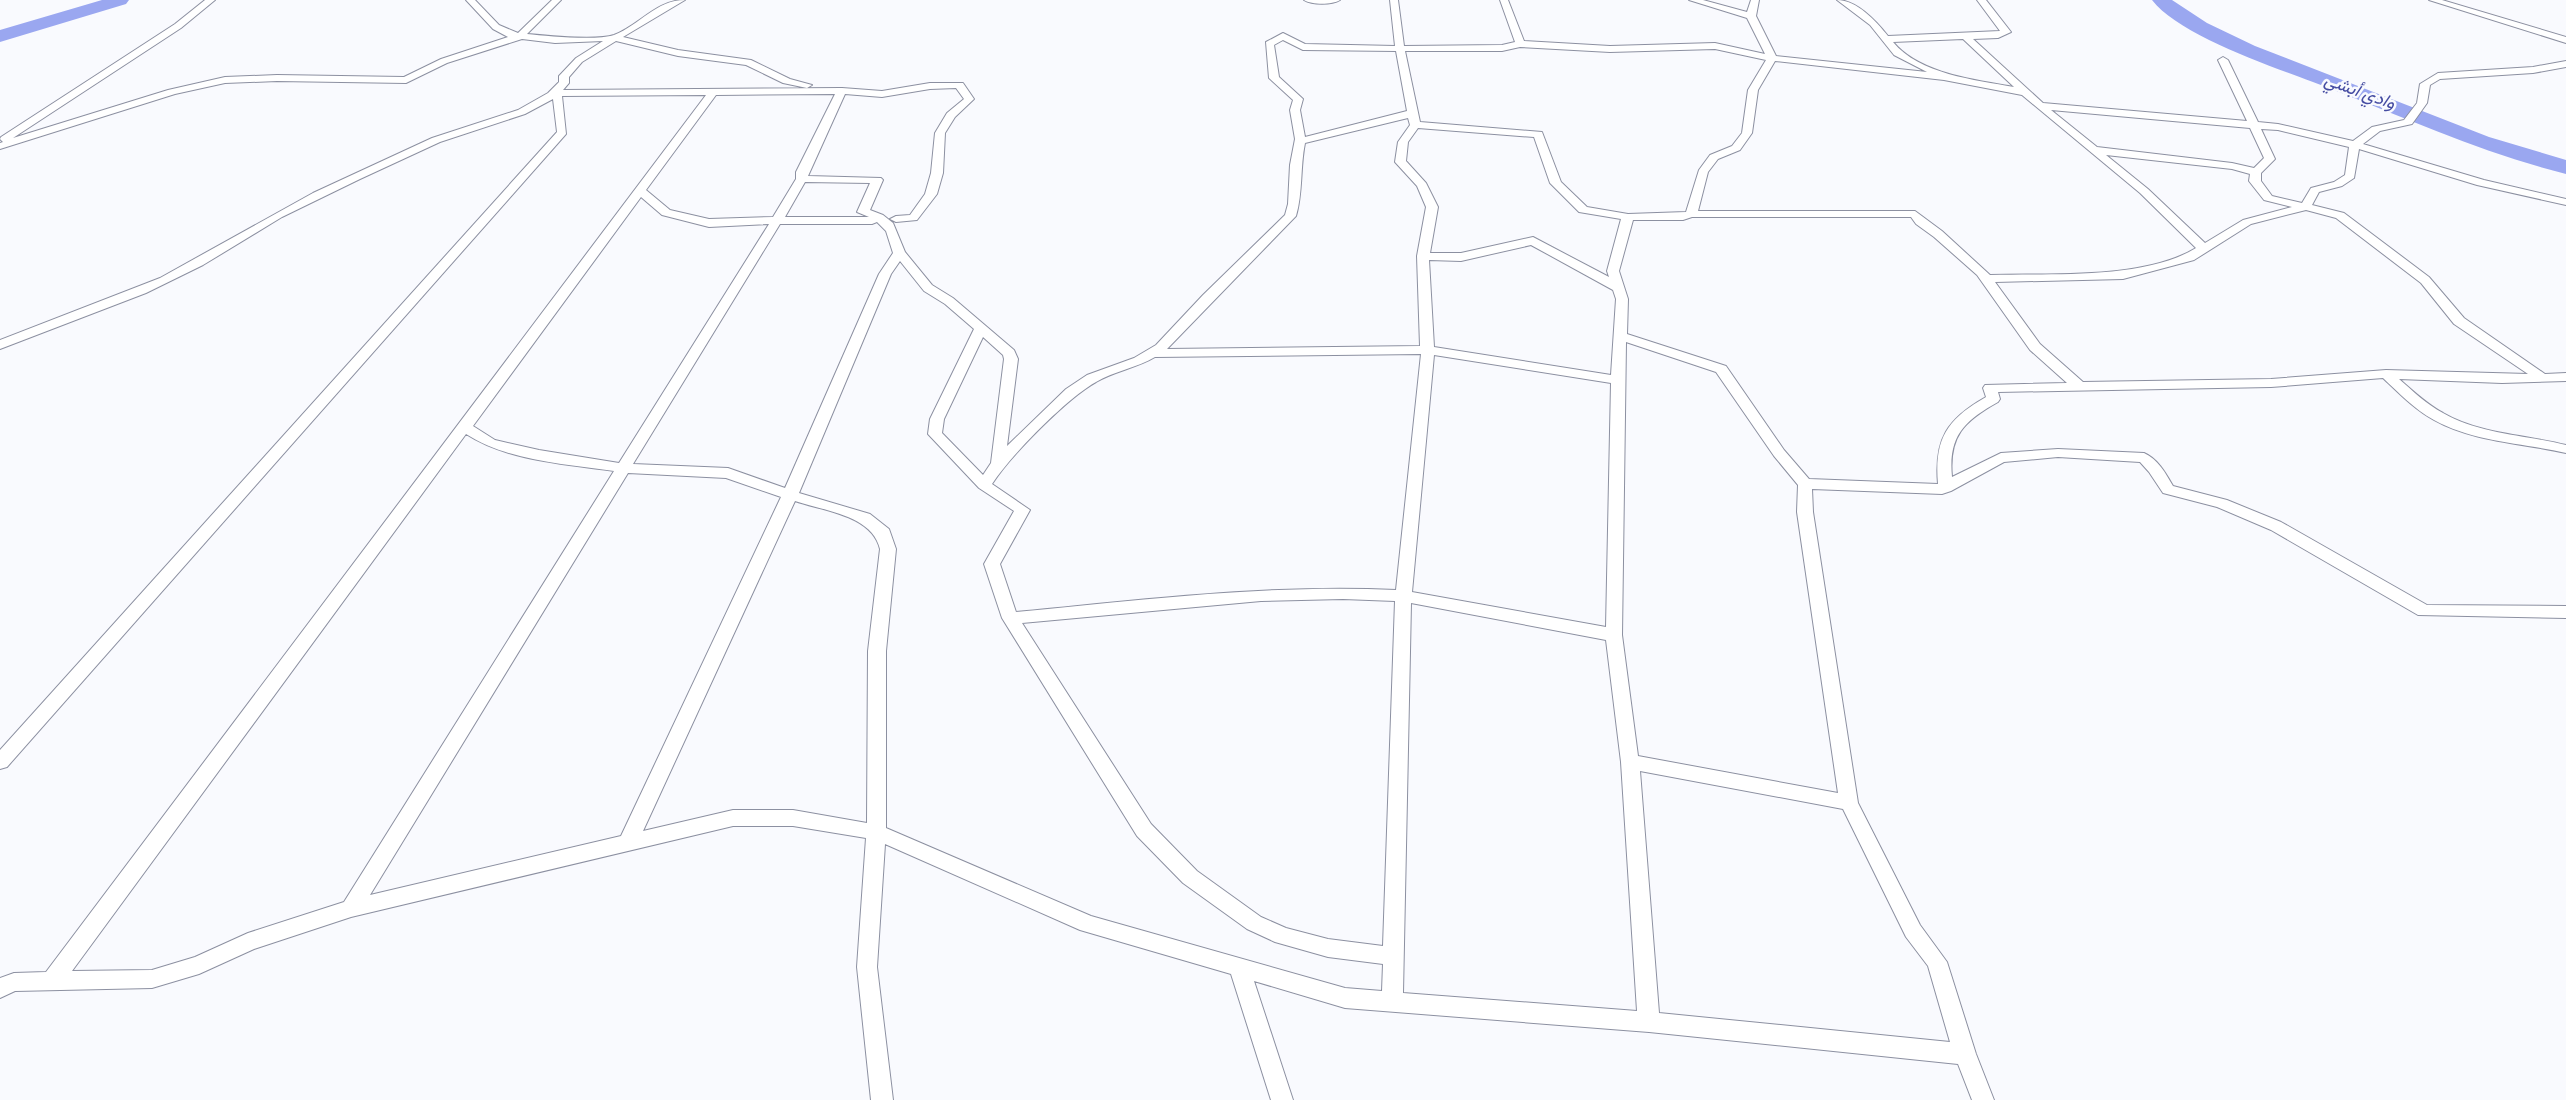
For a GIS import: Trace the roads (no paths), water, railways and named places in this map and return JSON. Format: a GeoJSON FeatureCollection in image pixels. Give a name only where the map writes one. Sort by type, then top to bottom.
{"type":"FeatureCollection","features":[{"type":"Feature","properties":{"kind":"street"},"geometry":{"type":"LineString","coordinates":[[0,144],[178,26],[211,0]]}},
{"type":"Feature","properties":{"kind":"street"},"geometry":{"type":"LineString","coordinates":[[470,0],[496,26],[519,37],[555,40],[615,38],[678,53],[748,62],[787,81],[842,91]]}},
{"type":"Feature","properties":{"kind":"street"},"geometry":{"type":"LineString","coordinates":[[0,144],[172,92],[225,80],[406,80],[444,61],[519,37],[557,0]]}},
{"type":"Feature","properties":{"kind":"street"},"geometry":{"type":"LineString","coordinates":[[1308,0],[1336,0]]}},
{"type":"Feature","properties":{"kind":"street"},"geometry":{"type":"LineString","coordinates":[[1392,1002],[1403,596],[1429,350],[1423,256],[1432,207],[1422,185],[1400,162],[1403,142],[1415,118],[1400,49],[1394,0]]}},
{"type":"Feature","properties":{"kind":"street"},"geometry":{"type":"LineString","coordinates":[[1504,0],[1520,44]]}},
{"type":"Feature","properties":{"kind":"street"},"geometry":{"type":"LineString","coordinates":[[1693,0],[1751,16]]}},
{"type":"Feature","properties":{"kind":"street"},"geometry":{"type":"LineString","coordinates":[[1755,0],[1751,16],[1772,58]]}},
{"type":"Feature","properties":{"kind":"street"},"geometry":{"type":"LineString","coordinates":[[1841,0],[1867,17],[1898,53],[1944,77]]}},
{"type":"Feature","properties":{"kind":"street"},"geometry":{"type":"LineString","coordinates":[[1886,39],[1998,35],[2006,32],[1981,0]]}},
{"type":"Feature","properties":{"kind":"street"},"geometry":{"type":"LineString","coordinates":[[2433,0],[2566,40]]}},
{"type":"Feature","properties":{"kind":"street"},"geometry":{"type":"LineString","coordinates":[[0,345],[155,284],[322,194],[438,139],[514,114],[557,93],[565,83],[564,76],[568,69],[674,1]]}},
{"type":"Feature","properties":{"kind":"street"},"geometry":{"type":"LineString","coordinates":[[1155,353],[1290,216],[1294,204],[1295,165],[1300,141],[1295,110],[1298,99],[1274,78],[1269,44],[1283,36],[1303,47],[1502,48],[1520,44],[1610,49],[1715,46],[1772,58],[1944,77],[2024,92]]}},
{"type":"Feature","properties":{"kind":"street"},"geometry":{"type":"LineString","coordinates":[[1965,36],[2040,106],[2144,191],[2204,249]]}},
{"type":"Feature","properties":{"kind":"street"},"geometry":{"type":"LineString","coordinates":[[1691,214],[1703,172],[1714,157],[1736,148],[1746,133],[1753,90],[1772,58]]}},
{"type":"Feature","properties":{"kind":"street"},"geometry":{"type":"LineString","coordinates":[[2223,60],[2270,159],[2256,172],[2255,181],[2268,198],[2340,215],[2425,280],[2459,321],[2541,376]]}},
{"type":"Feature","properties":{"kind":"street"},"geometry":{"type":"LineString","coordinates":[[1987,279],[2123,275],[2190,257],[2247,222],[2305,207],[2315,190],[2338,184],[2350,176],[2354,146],[2376,129],[2408,122],[2422,103],[2426,84],[2438,75],[2533,70],[2566,64]]}},
{"type":"Feature","properties":{"kind":"street"},"geometry":{"type":"LineString","coordinates":[[557,93],[842,91],[882,94],[930,86],[959,85],[970,99],[951,115],[940,133],[937,173],[931,194],[913,218],[896,219]]}},
{"type":"Feature","properties":{"kind":"street"},"geometry":{"type":"LineString","coordinates":[[351,908],[802,179],[802,172],[842,91]]}},
{"type":"Feature","properties":{"kind":"street"},"geometry":{"type":"LineString","coordinates":[[52,981],[713,92]]}},
{"type":"Feature","properties":{"kind":"street"},"geometry":{"type":"LineString","coordinates":[[0,762],[562,132],[557,93]]}},
{"type":"Feature","properties":{"kind":"street"},"geometry":{"type":"LineString","coordinates":[[2040,106],[2254,124],[2294,130],[2384,152],[2481,183],[2566,202]]}},
{"type":"Feature","properties":{"kind":"street"},"geometry":{"type":"LineString","coordinates":[[1300,141],[1403,117],[1538,134],[1556,183],[1583,211],[1628,217],[1683,217],[1691,214],[1915,214],[1920,222],[1938,234],[1987,279],[2035,347],[2077,384]]}},
{"type":"Feature","properties":{"kind":"street"},"geometry":{"type":"LineString","coordinates":[[2094,150],[2232,166],[2256,172]]}},
{"type":"Feature","properties":{"kind":"street"},"geometry":{"type":"LineString","coordinates":[[802,179],[877,180],[863,212],[883,219],[890,225],[899,253],[928,288],[949,301],[1009,353],[1011,359],[998,463]]}},
{"type":"Feature","properties":{"kind":"street"},"geometry":{"type":"LineString","coordinates":[[640,191],[666,214],[709,223],[777,220],[872,221]]}},
{"type":"Feature","properties":{"kind":"street"},"geometry":{"type":"LineString","coordinates":[[1628,217],[1613,271],[1622,299],[1614,635],[1630,762],[1649,1022]]}},
{"type":"Feature","properties":{"kind":"street"},"geometry":{"type":"LineString","coordinates":[[1423,256],[1461,257],[1533,240],[1619,288]]}},
{"type":"Feature","properties":{"kind":"street"},"geometry":{"type":"LineString","coordinates":[[627,844],[790,495],[885,274],[899,253]]}},
{"type":"Feature","properties":{"kind":"street"},"geometry":{"type":"LineString","coordinates":[[980,330],[937,419],[935,434],[984,485],[1022,510],[992,564],[1010,618],[1144,830],[1190,877],[1254,923],[1282,936],[1328,948],[1392,956]]}},
{"type":"Feature","properties":{"kind":"street"},"geometry":{"type":"LineString","coordinates":[[1620,336],[1721,369],[1779,453],[1805,484],[1805,512],[1849,803],[1913,931],[1937,962],[1965,1054],[1983,1100]]}},
{"type":"Feature","properties":{"kind":"street"},"geometry":{"type":"LineString","coordinates":[[984,485],[998,463],[1071,393],[1092,378],[1155,353],[1429,350],[1618,380]]}},
{"type":"Feature","properties":{"kind":"street"},"geometry":{"type":"LineString","coordinates":[[2386,374],[2425,408],[2444,420],[2465,428],[2566,449]]}},
{"type":"Feature","properties":{"kind":"street"},"geometry":{"type":"LineString","coordinates":[[1946,488],[1944,447],[1952,432],[1972,410],[1993,399],[1990,388],[2077,384],[2271,383],[2386,374],[2502,379],[2566,377]]}},
{"type":"Feature","properties":{"kind":"street"},"geometry":{"type":"LineString","coordinates":[[465,427],[490,443],[539,455],[623,468],[729,473],[865,518],[884,533],[888,549],[877,651],[878,794],[867,967],[882,1100]]}},
{"type":"Feature","properties":{"kind":"street"},"geometry":{"type":"LineString","coordinates":[[1805,484],[1927,491],[1946,488],[2001,458],[2025,454],[2058,453],[2144,458],[2155,469],[2168,491],[2222,503],[2276,526],[2424,611],[2566,612]]}},
{"type":"Feature","properties":{"kind":"street"},"geometry":{"type":"LineString","coordinates":[[1010,618],[1261,595],[1343,593],[1403,596],[1614,635]]}},
{"type":"Feature","properties":{"kind":"street"},"geometry":{"type":"LineString","coordinates":[[1630,762],[1849,803]]}},
{"type":"Feature","properties":{"kind":"street"},"geometry":{"type":"LineString","coordinates":[[0,988],[14,982],[152,979],[199,965],[248,942],[351,908],[733,818],[793,818],[876,832],[1087,924],[1345,998],[1649,1022],[1965,1054]]}},
{"type":"Feature","properties":{"kind":"street"},"geometry":{"type":"LineString","coordinates":[[1239,968],[1282,1100]]}},
{"type":"Feature","properties":{"kind":"waterway"},"geometry":{"type":"LineString","coordinates":[[0,36],[120,0]]}},
{"type":"Feature","properties":{"kind":"waterway","name":"وادي أبشي"},"geometry":{"type":"LineString","coordinates":[[2161,0],[2201,27],[2248,50],[2482,141],[2566,167]]}}]}
